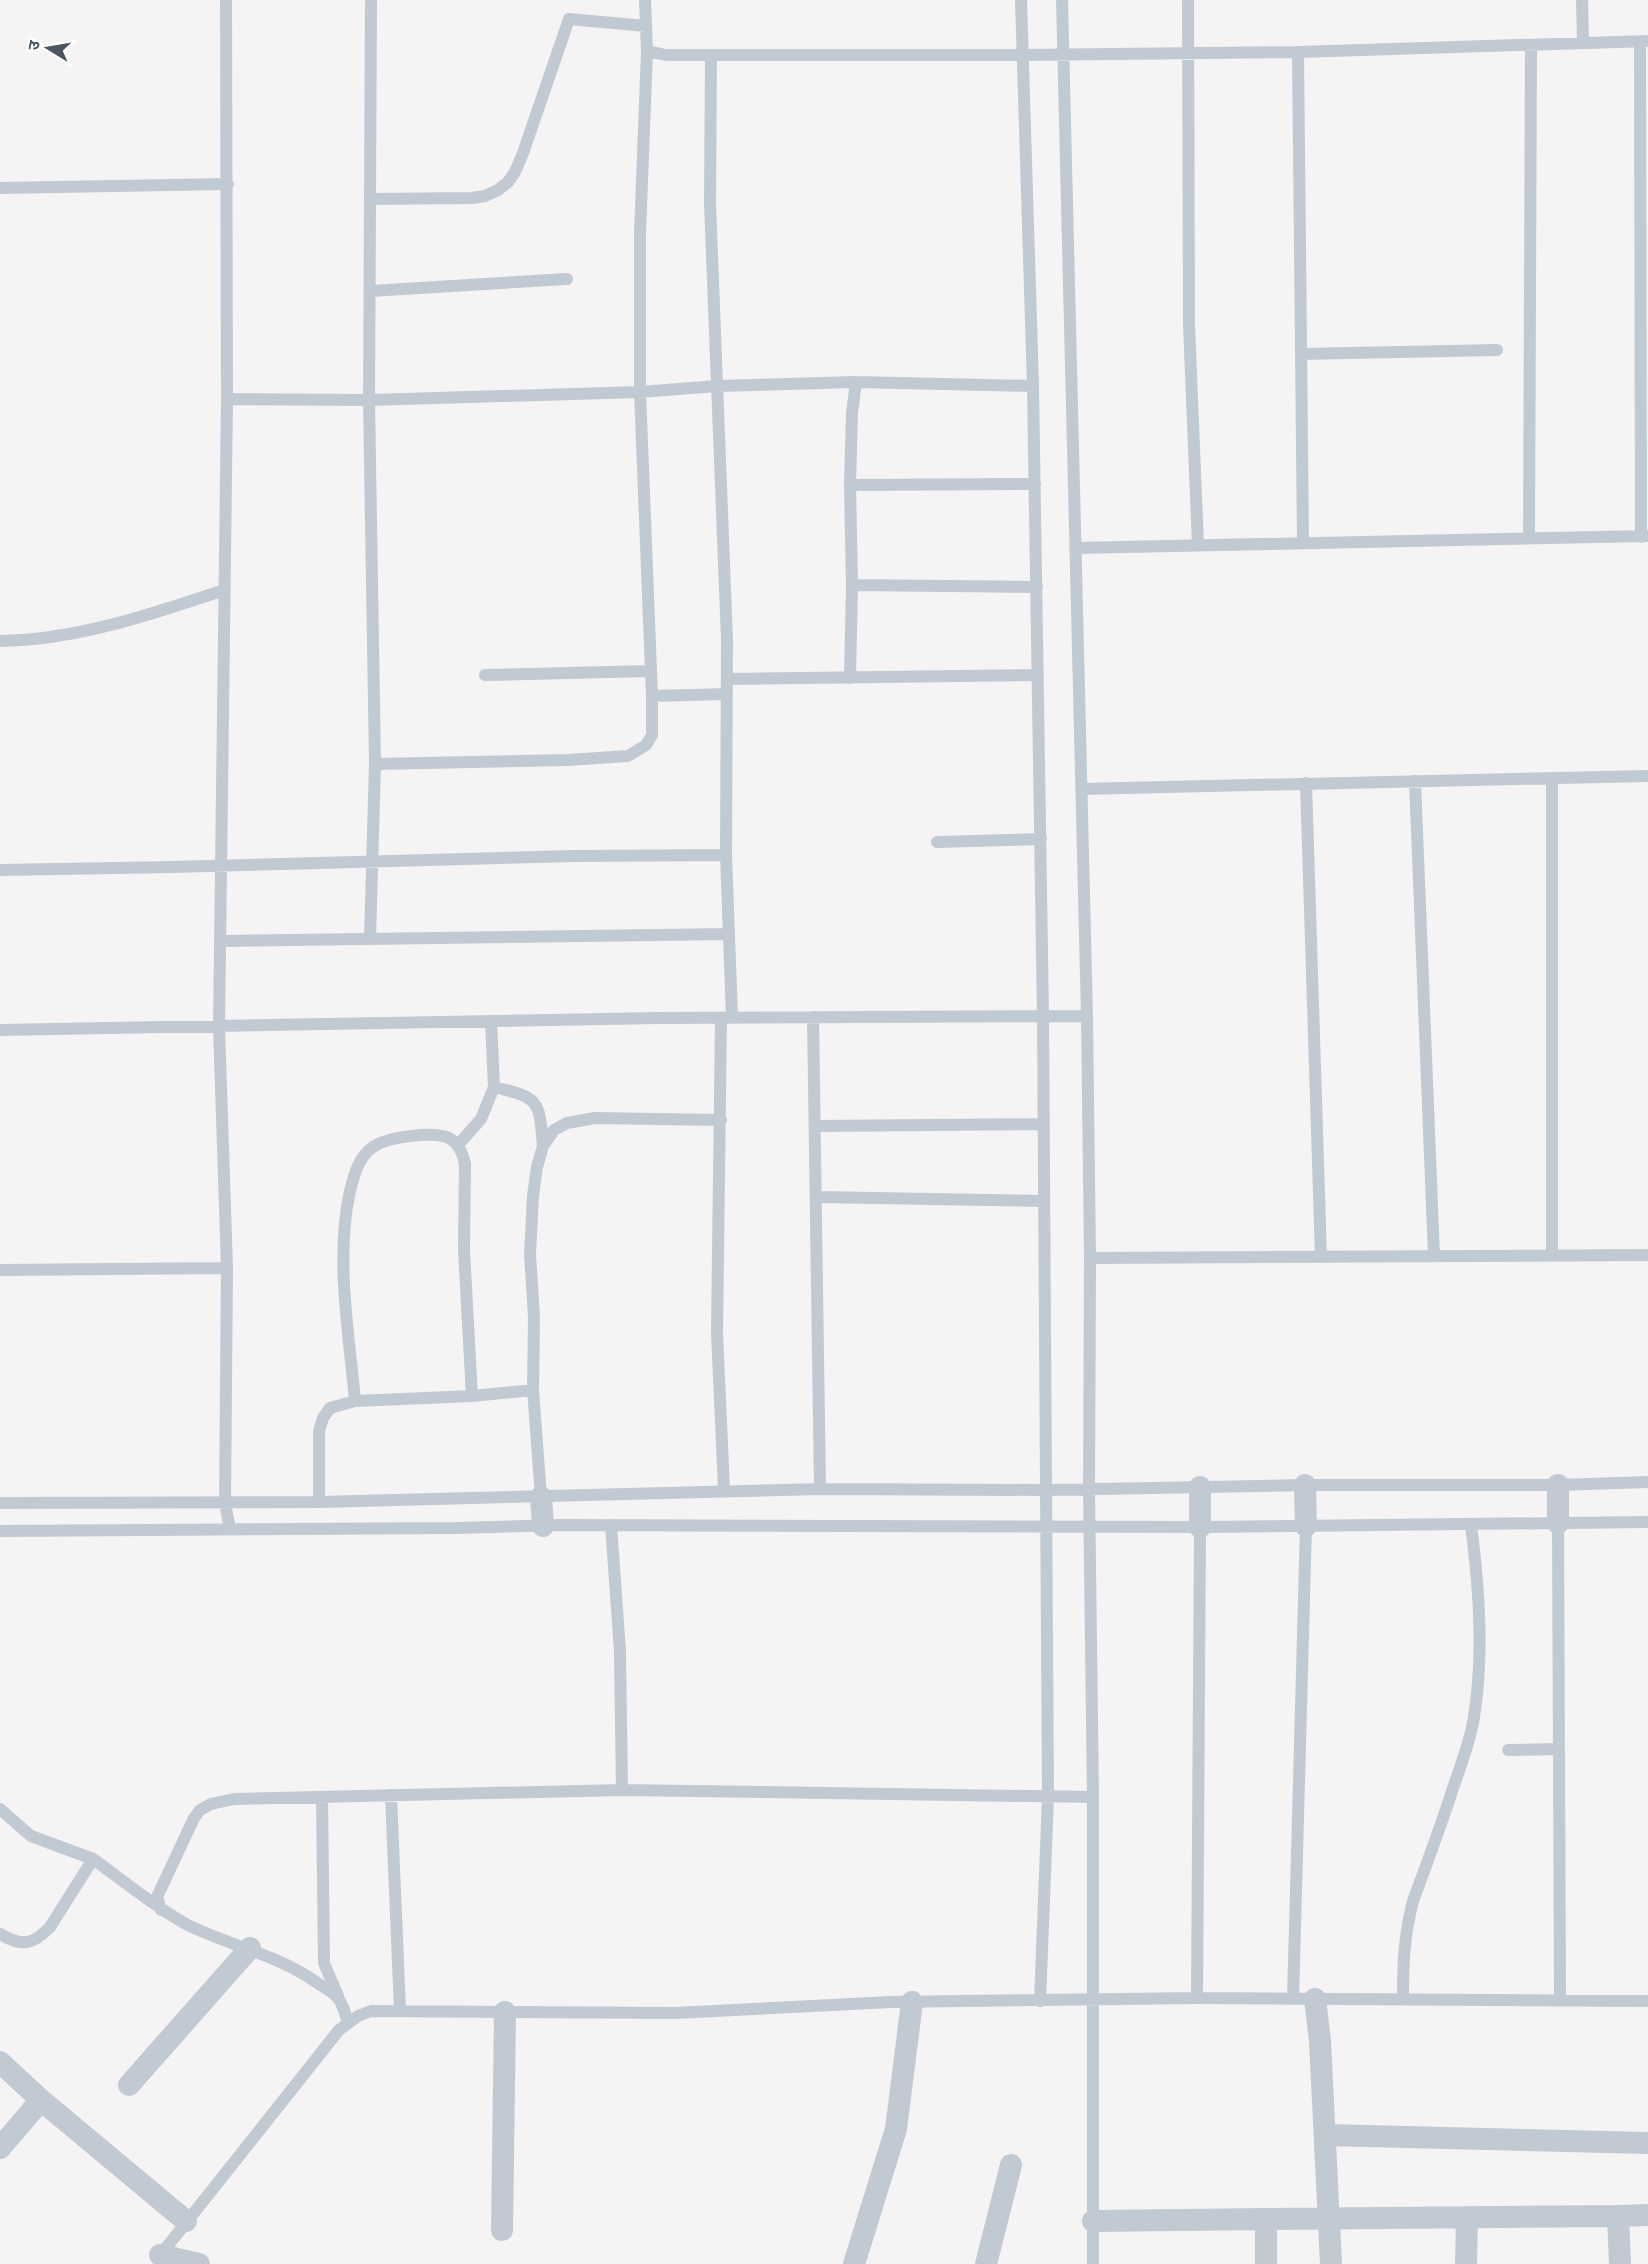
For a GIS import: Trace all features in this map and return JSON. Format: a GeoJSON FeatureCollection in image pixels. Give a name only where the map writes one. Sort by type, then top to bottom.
{"type":"FeatureCollection","features":[{"type":"Feature","properties":{"kind":"street"},"geometry":{"type":"LineString","coordinates":[[1305,1485],[1306,1527]]}},
{"type":"Feature","properties":{"kind":"street"},"geometry":{"type":"LineString","coordinates":[[1558,1485],[1558,1523]]}},
{"type":"Feature","properties":{"kind":"street"},"geometry":{"type":"LineString","coordinates":[[1200,1487],[1200,1527]]}},
{"type":"Feature","properties":{"kind":"street"},"geometry":{"type":"LineString","coordinates":[[541,1497],[543,1526]]}},
{"type":"Feature","properties":{"kind":"street"},"geometry":{"type":"LineString","coordinates":[[129,2085],[250,1948]]}},
{"type":"Feature","properties":{"kind":"street"},"geometry":{"type":"LineString","coordinates":[[1304,1999],[1325,2135],[1331,2264]]}},
{"type":"Feature","properties":{"kind":"street"},"geometry":{"type":"LineString","coordinates":[[854,2264],[896,2129],[912,2002]]}},
{"type":"Feature","properties":{"kind":"street"},"geometry":{"type":"LineString","coordinates":[[502,2230],[505,2012]]}},
{"type":"Feature","properties":{"kind":"street"},"geometry":{"type":"LineString","coordinates":[[0,2062],[41,2100],[186,2221]]}},
{"type":"Feature","properties":{"kind":"street"},"geometry":{"type":"LineString","coordinates":[[0,2148],[41,2100]]}},
{"type":"Feature","properties":{"kind":"street"},"geometry":{"type":"LineString","coordinates":[[1325,2135],[1648,2143]]}},
{"type":"Feature","properties":{"kind":"street"},"geometry":{"type":"LineString","coordinates":[[986,2264],[1011,2165]]}},
{"type":"Feature","properties":{"kind":"street"},"geometry":{"type":"LineString","coordinates":[[1093,2221],[1648,2215]]}},
{"type":"Feature","properties":{"kind":"street"},"geometry":{"type":"LineString","coordinates":[[1618,2216],[1620,2264]]}},
{"type":"Feature","properties":{"kind":"street"},"geometry":{"type":"LineString","coordinates":[[1466,2264],[1467,2217]]}},
{"type":"Feature","properties":{"kind":"street"},"geometry":{"type":"LineString","coordinates":[[1266,2219],[1266,2264]]}},
{"type":"Feature","properties":{"kind":"street"},"geometry":{"type":"LineString","coordinates":[[157,2260],[199,2264]]}},
{"type":"Feature","properties":{"kind":"lane"},"geometry":{"type":"LineString","coordinates":[[226,0],[228,184],[219,1027],[227,1268],[225,1503],[230,1529]]}},
{"type":"Feature","properties":{"kind":"lane"},"geometry":{"type":"LineString","coordinates":[[370,939],[375,764],[369,400],[371,0]]}},
{"type":"Feature","properties":{"kind":"lane"},"geometry":{"type":"LineString","coordinates":[[375,764],[568,760],[628,756],[646,745],[652,735],[640,392],[640,233],[647,51],[645,0]]}},
{"type":"Feature","properties":{"kind":"lane"},"geometry":{"type":"LineString","coordinates":[[1021,0],[1033,386],[1043,1016],[1048,1797],[1041,2001]]}},
{"type":"Feature","properties":{"kind":"lane"},"geometry":{"type":"LineString","coordinates":[[1062,0],[1087,1016],[1094,1999],[1093,2264]]}},
{"type":"Feature","properties":{"kind":"lane"},"geometry":{"type":"LineString","coordinates":[[1188,0],[1189,325],[1198,544]]}},
{"type":"Feature","properties":{"kind":"lane"},"geometry":{"type":"LineString","coordinates":[[1582,0],[1583,43]]}},
{"type":"Feature","properties":{"kind":"lane"},"geometry":{"type":"LineString","coordinates":[[370,199],[472,198],[485,196],[498,190],[508,182],[523,153],[569,19],[646,26]]}},
{"type":"Feature","properties":{"kind":"lane"},"geometry":{"type":"LineString","coordinates":[[647,51],[666,55],[1188,54],[1644,41],[1645,536],[1075,548]]}},
{"type":"Feature","properties":{"kind":"lane"},"geometry":{"type":"LineString","coordinates":[[1529,538],[1531,45]]}},
{"type":"Feature","properties":{"kind":"lane"},"geometry":{"type":"LineString","coordinates":[[1298,52],[1303,543]]}},
{"type":"Feature","properties":{"kind":"lane"},"geometry":{"type":"LineString","coordinates":[[711,55],[710,204],[727,679],[726,855],[729,934],[717,1228],[717,1332],[724,1490]]}},
{"type":"Feature","properties":{"kind":"lane"},"geometry":{"type":"LineString","coordinates":[[0,188],[228,184]]}},
{"type":"Feature","properties":{"kind":"lane"},"geometry":{"type":"LineString","coordinates":[[370,291],[567,279]]}},
{"type":"Feature","properties":{"kind":"lane"},"geometry":{"type":"LineString","coordinates":[[1301,354],[1497,350]]}},
{"type":"Feature","properties":{"kind":"lane"},"geometry":{"type":"LineString","coordinates":[[226,399],[369,400],[640,392],[717,386],[856,382],[1033,386]]}},
{"type":"Feature","properties":{"kind":"lane"},"geometry":{"type":"LineString","coordinates":[[850,678],[852,585],[850,485],[852,413],[856,382]]}},
{"type":"Feature","properties":{"kind":"lane"},"geometry":{"type":"LineString","coordinates":[[850,485],[1035,484]]}},
{"type":"Feature","properties":{"kind":"lane"},"geometry":{"type":"LineString","coordinates":[[852,585],[1037,587]]}},
{"type":"Feature","properties":{"kind":"lane"},"geometry":{"type":"LineString","coordinates":[[0,641],[28,640],[73,633],[132,619],[224,590]]}},
{"type":"Feature","properties":{"kind":"lane"},"geometry":{"type":"LineString","coordinates":[[485,675],[650,671]]}},
{"type":"Feature","properties":{"kind":"lane"},"geometry":{"type":"LineString","coordinates":[[727,679],[1038,675]]}},
{"type":"Feature","properties":{"kind":"lane"},"geometry":{"type":"LineString","coordinates":[[652,696],[727,694]]}},
{"type":"Feature","properties":{"kind":"lane"},"geometry":{"type":"LineString","coordinates":[[1081,789],[1648,776]]}},
{"type":"Feature","properties":{"kind":"lane"},"geometry":{"type":"LineString","coordinates":[[1552,778],[1552,1256]]}},
{"type":"Feature","properties":{"kind":"lane"},"geometry":{"type":"LineString","coordinates":[[1415,781],[1434,1256]]}},
{"type":"Feature","properties":{"kind":"lane"},"geometry":{"type":"LineString","coordinates":[[1306,783],[1321,1257]]}},
{"type":"Feature","properties":{"kind":"lane"},"geometry":{"type":"LineString","coordinates":[[937,842],[1041,839]]}},
{"type":"Feature","properties":{"kind":"lane"},"geometry":{"type":"LineString","coordinates":[[0,870],[575,856],[726,855]]}},
{"type":"Feature","properties":{"kind":"lane"},"geometry":{"type":"LineString","coordinates":[[220,941],[729,934]]}},
{"type":"Feature","properties":{"kind":"lane"},"geometry":{"type":"LineString","coordinates":[[0,1030],[491,1021],[1087,1016]]}},
{"type":"Feature","properties":{"kind":"lane"},"geometry":{"type":"LineString","coordinates":[[813,1017],[820,1489]]}},
{"type":"Feature","properties":{"kind":"lane"},"geometry":{"type":"LineString","coordinates":[[458,1145],[481,1119],[494,1087],[491,1021]]}},
{"type":"Feature","properties":{"kind":"lane"},"geometry":{"type":"LineString","coordinates":[[494,1087],[526,1095],[540,1110],[543,1146]]}},
{"type":"Feature","properties":{"kind":"lane"},"geometry":{"type":"LineString","coordinates":[[541,1497],[533,1390],[534,1317],[531,1242],[537,1167],[543,1146],[554,1130],[580,1120],[595,1118],[721,1120]]}},
{"type":"Feature","properties":{"kind":"lane"},"geometry":{"type":"LineString","coordinates":[[815,1126],[1043,1124]]}},
{"type":"Feature","properties":{"kind":"lane"},"geometry":{"type":"LineString","coordinates":[[355,1401],[344,1278],[344,1243],[345,1217],[357,1169],[362,1158],[372,1147],[388,1140],[436,1136],[449,1138],[458,1145],[465,1164],[464,1250],[472,1396]]}},
{"type":"Feature","properties":{"kind":"lane"},"geometry":{"type":"LineString","coordinates":[[817,1197],[1044,1201]]}},
{"type":"Feature","properties":{"kind":"lane"},"geometry":{"type":"LineString","coordinates":[[1090,1258],[1648,1255]]}},
{"type":"Feature","properties":{"kind":"lane"},"geometry":{"type":"LineString","coordinates":[[0,1270],[227,1268]]}},
{"type":"Feature","properties":{"kind":"lane"},"geometry":{"type":"LineString","coordinates":[[319,1502],[317,1449],[323,1418],[330,1408],[355,1401],[472,1396],[533,1390]]}},
{"type":"Feature","properties":{"kind":"lane"},"geometry":{"type":"LineString","coordinates":[[0,1503],[319,1502],[724,1490],[1046,1490],[1305,1485],[1558,1485],[1648,1482]]}},
{"type":"Feature","properties":{"kind":"lane"},"geometry":{"type":"LineString","coordinates":[[0,1531],[611,1525],[1306,1527],[1648,1522]]}},
{"type":"Feature","properties":{"kind":"lane"},"geometry":{"type":"LineString","coordinates":[[1558,1523],[1560,2000]]}},
{"type":"Feature","properties":{"kind":"lane"},"geometry":{"type":"LineString","coordinates":[[611,1525],[620,1652],[622,1790]]}},
{"type":"Feature","properties":{"kind":"lane"},"geometry":{"type":"LineString","coordinates":[[1403,1999],[1403,1946],[1407,1922],[1467,1749],[1476,1700],[1480,1651],[1471,1525]]}},
{"type":"Feature","properties":{"kind":"lane"},"geometry":{"type":"LineString","coordinates":[[1197,1998],[1200,1527]]}},
{"type":"Feature","properties":{"kind":"lane"},"geometry":{"type":"LineString","coordinates":[[1304,1999],[1306,1527]]}},
{"type":"Feature","properties":{"kind":"lane"},"geometry":{"type":"LineString","coordinates":[[1508,1750],[1559,1749]]}},
{"type":"Feature","properties":{"kind":"lane"},"geometry":{"type":"LineString","coordinates":[[161,1910],[157,1897],[189,1828],[200,1810],[220,1801],[234,1799],[622,1790],[1093,1797]]}},
{"type":"Feature","properties":{"kind":"lane"},"geometry":{"type":"LineString","coordinates":[[392,1795],[400,2010]]}},
{"type":"Feature","properties":{"kind":"lane"},"geometry":{"type":"LineString","coordinates":[[322,1797],[324,1963],[348,2022]]}},
{"type":"Feature","properties":{"kind":"lane"},"geometry":{"type":"LineString","coordinates":[[0,1809],[31,1836],[93,1859],[161,1910],[208,1935],[250,1948],[293,1966],[338,1998]]}},
{"type":"Feature","properties":{"kind":"lane"},"geometry":{"type":"LineString","coordinates":[[0,1934],[15,1942],[36,1941],[50,1927],[93,1859]]}},
{"type":"Feature","properties":{"kind":"lane"},"geometry":{"type":"LineString","coordinates":[[157,2260],[348,2022],[371,2011],[676,2013],[912,2002],[1197,1998],[1648,2001]]}}]}
